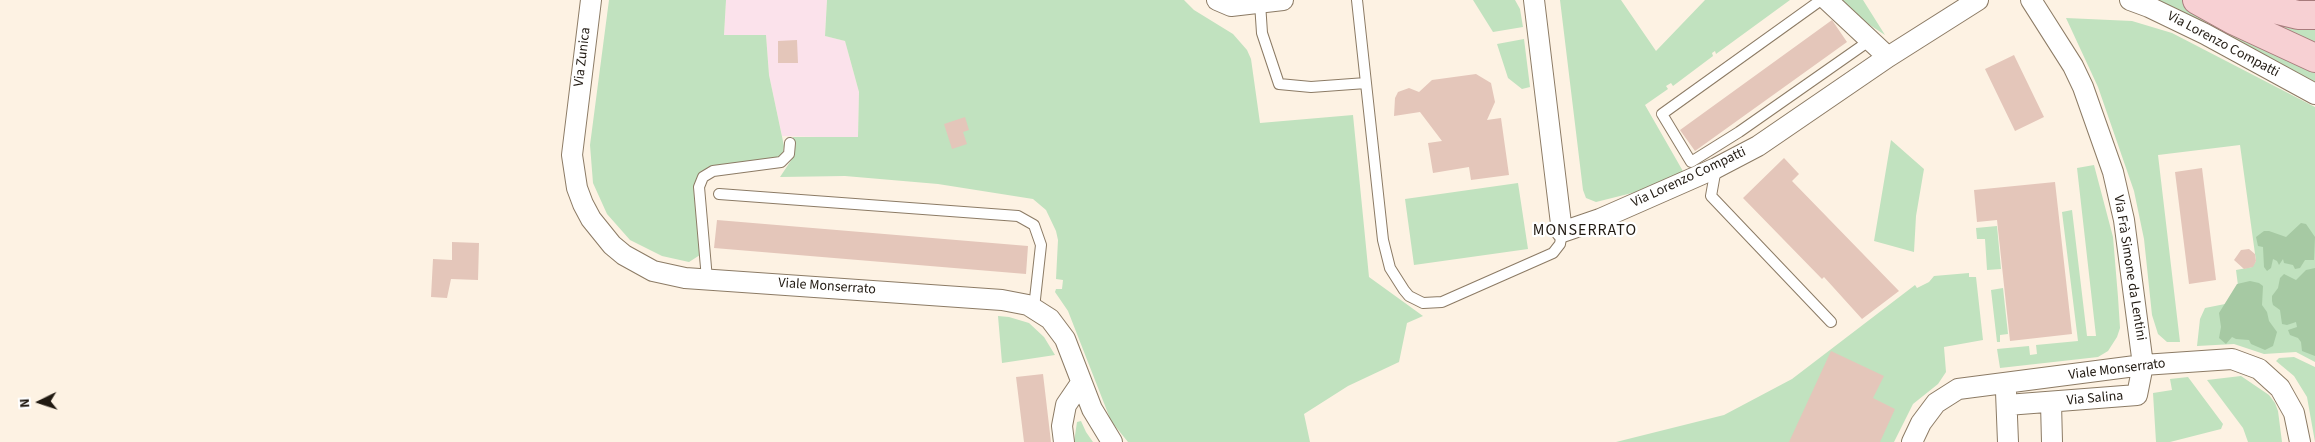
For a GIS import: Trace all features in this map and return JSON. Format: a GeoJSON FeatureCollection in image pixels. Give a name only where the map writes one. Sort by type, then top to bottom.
{"type":"FeatureCollection","features":[{"type":"Feature","properties":{"kind":"main road"},"geometry":{"type":"LineString","coordinates":[[2196,0],[2233,20],[2315,58]]}},
{"type":"Feature","properties":{"kind":"main road"},"geometry":{"type":"LineString","coordinates":[[2236,0],[2298,15],[2315,15]]}},
{"type":"Feature","properties":{"kind":"street","name":"Via Zunica"},"geometry":{"type":"LineString","coordinates":[[576,114],[591,0]]}},
{"type":"Feature","properties":{"kind":"street"},"geometry":{"type":"LineString","coordinates":[[1217,0],[1231,6],[1283,0]]}},
{"type":"Feature","properties":{"kind":"street"},"geometry":{"type":"LineString","coordinates":[[1534,0],[1562,232]]}},
{"type":"Feature","properties":{"kind":"street"},"geometry":{"type":"LineString","coordinates":[[1827,0],[1888,57]]}},
{"type":"Feature","properties":{"kind":"street","name":"Via Lorenzo Compatti"},"geometry":{"type":"LineString","coordinates":[[1562,232],[1600,219],[1716,168],[1758,146],[1888,57],[1978,0]]}},
{"type":"Feature","properties":{"kind":"street","name":"Via Lorenzo Compatti"},"geometry":{"type":"LineString","coordinates":[[2130,0],[2205,34],[2315,94]]}},
{"type":"Feature","properties":{"kind":"street","name":"Via Frà Simone da Lentini"},"geometry":{"type":"LineString","coordinates":[[2034,4],[2064,49],[2083,87],[2113,172],[2124,220],[2143,365]]}},
{"type":"Feature","properties":{"kind":"street","name":"Viale Monserrato"},"geometry":{"type":"LineString","coordinates":[[576,114],[572,154],[573,171],[583,204],[600,233],[624,255],[653,271],[685,278],[1015,301],[1034,308],[1050,319],[1062,333],[1092,410],[1112,442]]}},
{"type":"Feature","properties":{"kind":"street","name":"Viale Monserrato"},"geometry":{"type":"LineString","coordinates":[[1912,442],[1921,423],[1936,403],[1958,389],[2143,365],[2232,359],[2253,366],[2271,378],[2288,400],[2298,426],[2300,442]]}},
{"type":"Feature","properties":{"kind":"street","name":"Via Salina"},"geometry":{"type":"LineString","coordinates":[[2007,405],[2137,395],[2143,365]]}},
{"type":"Feature","properties":{"kind":"street"},"geometry":{"type":"LineString","coordinates":[[1064,442],[1062,426],[1066,404],[1081,383]]}},
{"type":"Feature","properties":{"kind":"street"},"geometry":{"type":"LineString","coordinates":[[2006,383],[2008,442]]}},
{"type":"Feature","properties":{"kind":"street","name":"Via Salina"},"geometry":{"type":"LineString","coordinates":[[2051,403],[2052,442]]}},
{"type":"Feature","properties":{"kind":"lane"},"geometry":{"type":"LineString","coordinates":[[1357,0],[1386,254],[1396,280],[1409,296],[1424,303],[1442,302],[1553,253],[1560,244],[1562,232]]}},
{"type":"Feature","properties":{"kind":"lane"},"geometry":{"type":"LineString","coordinates":[[1820,0],[1662,114],[1691,162],[1740,132],[1869,41]]}},
{"type":"Feature","properties":{"kind":"lane"},"geometry":{"type":"LineString","coordinates":[[1260,3],[1262,34],[1280,84],[1311,87],[1366,83]]}},
{"type":"Feature","properties":{"kind":"lane"},"geometry":{"type":"LineString","coordinates":[[706,279],[699,187],[703,177],[713,171],[781,162],[789,154],[790,143]]}},
{"type":"Feature","properties":{"kind":"lane"},"geometry":{"type":"LineString","coordinates":[[1716,168],[1710,196],[1830,322]]}},
{"type":"Feature","properties":{"kind":"lane"},"geometry":{"type":"LineString","coordinates":[[719,194],[1018,216],[1034,225],[1041,245],[1034,308]]}},
{"type":"Feature","properties":{"kind":"shaded area"},"geometry":{"type":"Polygon","coordinates":[[[726,0],[827,0],[825,36],[845,41],[859,92],[858,138],[782,136],[769,75],[766,35],[724,35],[726,0]]]}},
{"type":"Feature","properties":{"kind":"green space"},"geometry":{"type":"Polygon","coordinates":[[[609,0],[726,0],[724,35],[766,35],[769,75],[784,146],[783,152],[779,157],[771,160],[701,171],[694,190],[700,255],[689,262],[662,256],[630,240],[607,214],[593,183],[590,145],[609,0]]]}},
{"type":"Feature","properties":{"kind":"green space"},"geometry":{"type":"Polygon","coordinates":[[[827,0],[1184,0],[1194,10],[1233,34],[1247,50],[1251,59],[1260,123],[1353,115],[1369,277],[1423,316],[1407,323],[1399,362],[1348,386],[1304,414],[1310,442],[1128,442],[1111,421],[1068,311],[1055,292],[1056,289],[1062,289],[1063,280],[1056,279],[1058,240],[1056,231],[1046,210],[1033,199],[938,184],[845,176],[780,177],[792,159],[796,143],[792,141],[793,137],[858,137],[859,92],[845,41],[825,36],[827,0]]]}},
{"type":"Feature","properties":{"kind":"green space"},"geometry":{"type":"Polygon","coordinates":[[[1473,0],[1515,0],[1520,9],[1523,27],[1493,32],[1473,0]]]}},
{"type":"Feature","properties":{"kind":"green space"},"geometry":{"type":"Polygon","coordinates":[[[1560,0],[1621,0],[1656,51],[1705,0],[1790,0],[1716,54],[1715,51],[1712,53],[1713,56],[1673,86],[1671,83],[1666,86],[1668,89],[1645,105],[1684,173],[1640,191],[1596,202],[1586,198],[1583,190],[1560,0]]]}},
{"type":"Feature","properties":{"kind":"green space"},"geometry":{"type":"Polygon","coordinates":[[[1838,0],[1863,0],[1885,35],[1850,12],[1838,0]]]}},
{"type":"Feature","properties":{"kind":"green space"},"geometry":{"type":"Polygon","coordinates":[[[2155,0],[2185,0],[2315,67],[2315,82],[2254,49],[2155,0]]]}},
{"type":"Feature","properties":{"kind":"green space"},"geometry":{"type":"Polygon","coordinates":[[[2235,10],[2315,24],[2315,51],[2235,10]]]}},
{"type":"Feature","properties":{"kind":"green space"},"geometry":{"type":"Polygon","coordinates":[[[2066,18],[2132,21],[2172,33],[2315,107],[2315,362],[2296,352],[2264,354],[2234,344],[2197,346],[2200,319],[2205,308],[2240,301],[2236,270],[2252,267],[2256,261],[2240,145],[2158,155],[2180,342],[2167,342],[2158,334],[2152,315],[2144,239],[2134,191],[2098,87],[2066,18]]]}},
{"type":"Feature","properties":{"kind":"green space"},"geometry":{"type":"Polygon","coordinates":[[[1524,39],[1530,87],[1522,89],[1508,78],[1497,44],[1524,39]]]}},
{"type":"Feature","properties":{"kind":"green space"},"geometry":{"type":"Polygon","coordinates":[[[1891,140],[1924,169],[1916,216],[1914,252],[1874,241],[1891,140]]]}},
{"type":"Feature","properties":{"kind":"green space"},"geometry":{"type":"Polygon","coordinates":[[[2094,165],[2113,237],[2120,328],[2117,337],[2108,351],[2098,357],[2000,368],[1997,349],[2029,346],[2030,355],[2037,354],[2036,345],[2078,341],[2062,212],[2072,210],[2087,336],[2096,336],[2077,168],[2094,165]]]}},
{"type":"Feature","properties":{"kind":"green space"},"geometry":{"type":"Polygon","coordinates":[[[1518,183],[1528,249],[1414,265],[1405,199],[1518,183]]]}},
{"type":"Feature","properties":{"kind":"green space"},"geometry":{"type":"Polygon","coordinates":[[[2301,223],[2306,224],[2315,237],[2314,260],[2305,260],[2300,268],[2295,269],[2293,265],[2284,263],[2283,259],[2279,265],[2273,259],[2271,268],[2267,271],[2264,267],[2263,247],[2258,246],[2256,237],[2264,231],[2269,231],[2286,237],[2301,223]]]}},
{"type":"Feature","properties":{"kind":"green space"},"geometry":{"type":"Polygon","coordinates":[[[1997,226],[2001,269],[1987,270],[1985,239],[1977,239],[1976,228],[1997,226]]]}},
{"type":"Feature","properties":{"kind":"green space"},"geometry":{"type":"Polygon","coordinates":[[[2315,268],[2315,356],[2302,351],[2301,342],[2298,338],[2290,335],[2288,330],[2297,327],[2296,322],[2287,325],[2282,324],[2280,310],[2273,305],[2272,296],[2278,288],[2280,278],[2284,274],[2296,280],[2306,270],[2315,268]]]}},
{"type":"Feature","properties":{"kind":"green space"},"geometry":{"type":"Polygon","coordinates":[[[1969,273],[1969,277],[1976,277],[1983,340],[1944,347],[1946,372],[1938,384],[1913,404],[1894,442],[1616,442],[1724,415],[1792,379],[1915,285],[1917,288],[1929,282],[1934,276],[1969,273]]]}},
{"type":"Feature","properties":{"kind":"green space"},"geometry":{"type":"Polygon","coordinates":[[[2250,281],[2263,286],[2262,305],[2267,312],[2269,321],[2277,332],[2273,346],[2265,350],[2251,344],[2249,340],[2232,337],[2226,344],[2219,338],[2221,327],[2219,313],[2237,284],[2250,281]]]}},
{"type":"Feature","properties":{"kind":"green space"},"geometry":{"type":"Polygon","coordinates":[[[2003,288],[2008,334],[2000,335],[2000,342],[1997,342],[1991,290],[2003,288]]]}},
{"type":"Feature","properties":{"kind":"green space"},"geometry":{"type":"Polygon","coordinates":[[[998,316],[1029,323],[1044,337],[1055,355],[1002,363],[998,316]]]}},
{"type":"Feature","properties":{"kind":"green space"},"geometry":{"type":"Polygon","coordinates":[[[2294,357],[2315,367],[2315,442],[2307,397],[2294,376],[2276,361],[2279,358],[2294,357]]]}},
{"type":"Feature","properties":{"kind":"green space"},"geometry":{"type":"Polygon","coordinates":[[[2241,376],[2269,395],[2275,403],[2278,411],[2282,442],[2248,442],[2243,428],[2207,380],[2241,376]]]}},
{"type":"Feature","properties":{"kind":"green space"},"geometry":{"type":"Polygon","coordinates":[[[2188,377],[2223,424],[2221,429],[2170,442],[2156,442],[2153,393],[2172,390],[2170,379],[2188,377]]]}},
{"type":"Feature","properties":{"kind":"green space"},"geometry":{"type":"Polygon","coordinates":[[[1081,421],[1093,442],[1074,442],[1077,422],[1081,421]]]}},
{"type":"Feature","properties":{"kind":"building"},"geometry":{"type":"Polygon","coordinates":[[[1832,20],[1847,42],[1695,151],[1680,130],[1832,20]]]}},
{"type":"Feature","properties":{"kind":"building"},"geometry":{"type":"Polygon","coordinates":[[[797,40],[798,63],[778,63],[778,41],[797,40]]]}},
{"type":"Feature","properties":{"kind":"building"},"geometry":{"type":"Polygon","coordinates":[[[2014,55],[2044,117],[2015,131],[1985,69],[2014,55]]]}},
{"type":"Feature","properties":{"kind":"building"},"geometry":{"type":"Polygon","coordinates":[[[1476,74],[1491,83],[1495,102],[1487,120],[1501,118],[1509,175],[1471,180],[1469,167],[1433,173],[1428,143],[1442,141],[1420,112],[1394,116],[1395,98],[1398,92],[1409,88],[1419,92],[1432,80],[1476,74]]]}},
{"type":"Feature","properties":{"kind":"building"},"geometry":{"type":"Polygon","coordinates":[[[965,117],[969,130],[963,132],[967,144],[952,149],[944,124],[965,117]]]}},
{"type":"Feature","properties":{"kind":"building"},"geometry":{"type":"Polygon","coordinates":[[[1784,158],[1799,174],[1792,181],[1899,291],[1862,319],[1824,277],[1822,279],[1743,198],[1784,158]]]}},
{"type":"Feature","properties":{"kind":"building"},"geometry":{"type":"Polygon","coordinates":[[[2202,168],[2216,280],[2189,284],[2175,172],[2202,168]]]}},
{"type":"Feature","properties":{"kind":"building"},"geometry":{"type":"Polygon","coordinates":[[[2055,182],[2072,334],[2010,341],[1997,220],[1977,222],[1974,190],[2055,182]]]}},
{"type":"Feature","properties":{"kind":"building"},"geometry":{"type":"Polygon","coordinates":[[[717,220],[1028,246],[1026,274],[714,248],[717,220]]]}},
{"type":"Feature","properties":{"kind":"building"},"geometry":{"type":"Polygon","coordinates":[[[452,242],[479,243],[478,280],[451,279],[447,298],[431,297],[433,259],[452,260],[452,242]]]}},
{"type":"Feature","properties":{"kind":"building"},"geometry":{"type":"Polygon","coordinates":[[[2249,249],[2255,254],[2256,261],[2253,267],[2244,269],[2234,260],[2241,250],[2249,249]]]}},
{"type":"Feature","properties":{"kind":"building"},"geometry":{"type":"Polygon","coordinates":[[[1831,351],[1884,376],[1873,398],[1895,409],[1880,442],[1789,442],[1831,351]]]}},
{"type":"Feature","properties":{"kind":"building"},"geometry":{"type":"Polygon","coordinates":[[[1043,374],[1051,442],[1024,442],[1016,377],[1043,374]]]}},
{"type":"Feature","properties":{"kind":"district","name":"MONSERRATO"},"geometry":{"type":"Point","coordinates":[1585,231]}}]}
